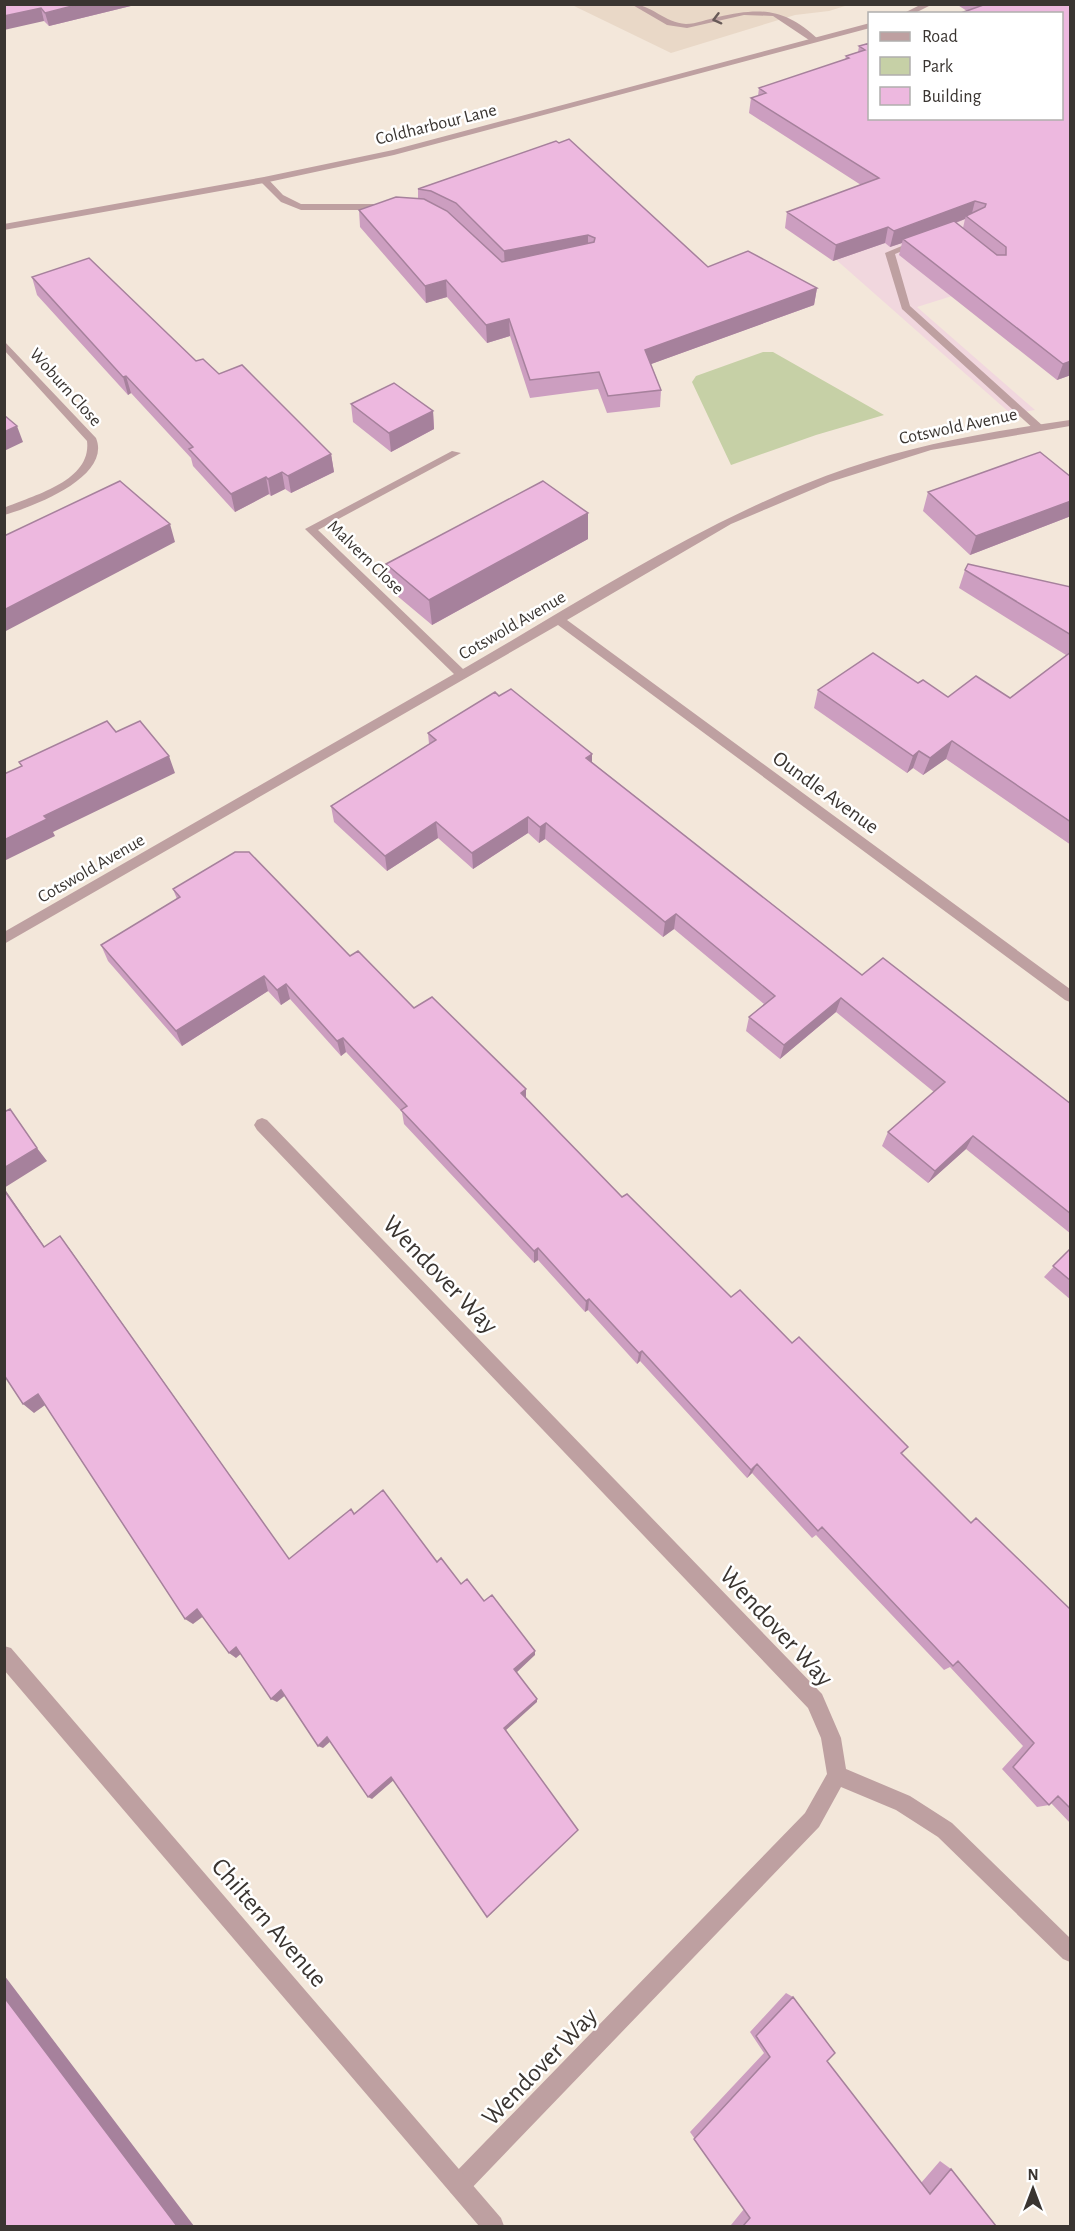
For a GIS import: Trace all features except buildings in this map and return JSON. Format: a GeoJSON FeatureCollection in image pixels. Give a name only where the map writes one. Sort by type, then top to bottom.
{"type":"FeatureCollection","features":[{"type":"Feature","properties":{"kind":"street"},"geometry":{"type":"LineString","coordinates":[[634,4],[670,23],[687,26],[744,13],[775,14],[815,40]]}},
{"type":"Feature","properties":{"kind":"street"},"geometry":{"type":"LineString","coordinates":[[775,14],[779,4]]}},
{"type":"Feature","properties":{"kind":"street"},"geometry":{"type":"LineString","coordinates":[[910,12],[930,4]]}},
{"type":"Feature","properties":{"kind":"street","name":"Coldharbour Lane"},"geometry":{"type":"LineString","coordinates":[[4,227],[264,180],[483,130],[868,26]]}},
{"type":"Feature","properties":{"kind":"street"},"geometry":{"type":"LineString","coordinates":[[264,180],[287,204],[300,207],[401,208]]}},
{"type":"Feature","properties":{"kind":"street"},"geometry":{"type":"LineString","coordinates":[[931,238],[890,253],[905,307],[1039,428]]}},
{"type":"Feature","properties":{"kind":"street","name":"Woburn Close"},"geometry":{"type":"LineString","coordinates":[[4,344],[92,440],[95,447],[92,463],[76,478],[4,512]]}},
{"type":"Feature","properties":{"kind":"street","name":"Cotswold Avenue"},"geometry":{"type":"LineString","coordinates":[[4,939],[727,522],[775,499],[849,470],[930,447],[1071,423]]}},
{"type":"Feature","properties":{"kind":"street","name":"Malvern Close"},"geometry":{"type":"LineString","coordinates":[[456,453],[311,530],[462,675]]}},
{"type":"Feature","properties":{"kind":"street","name":"Oundle Avenue"},"geometry":{"type":"LineString","coordinates":[[558,619],[1071,996]]}},
{"type":"Feature","properties":{"kind":"street","name":"Wendover Way"},"geometry":{"type":"LineString","coordinates":[[262,1125],[815,1701],[831,1738],[837,1775],[812,1820],[459,2185]]}},
{"type":"Feature","properties":{"kind":"street","name":"Chiltern Avenue"},"geometry":{"type":"LineString","coordinates":[[4,1655],[493,2226]]}},
{"type":"Feature","properties":{"kind":"street"},"geometry":{"type":"LineString","coordinates":[[837,1775],[903,1803],[945,1830],[1071,1953]]}},
{"type":"Feature","properties":{"kind":"shaded area"},"geometry":{"type":"Polygon","coordinates":[[[572,5],[848,5],[829,11],[795,15],[671,53],[572,5]]]}},
{"type":"Feature","properties":{"kind":"shaded area"},"geometry":{"type":"Polygon","coordinates":[[[958,196],[1051,265],[917,307],[1035,410],[1011,414],[816,242],[958,196]]]}},
{"type":"Feature","properties":{"kind":"green space"},"geometry":{"type":"Polygon","coordinates":[[[763,352],[773,352],[884,415],[816,435],[731,465],[692,382],[696,376],[763,352]]]}}]}
